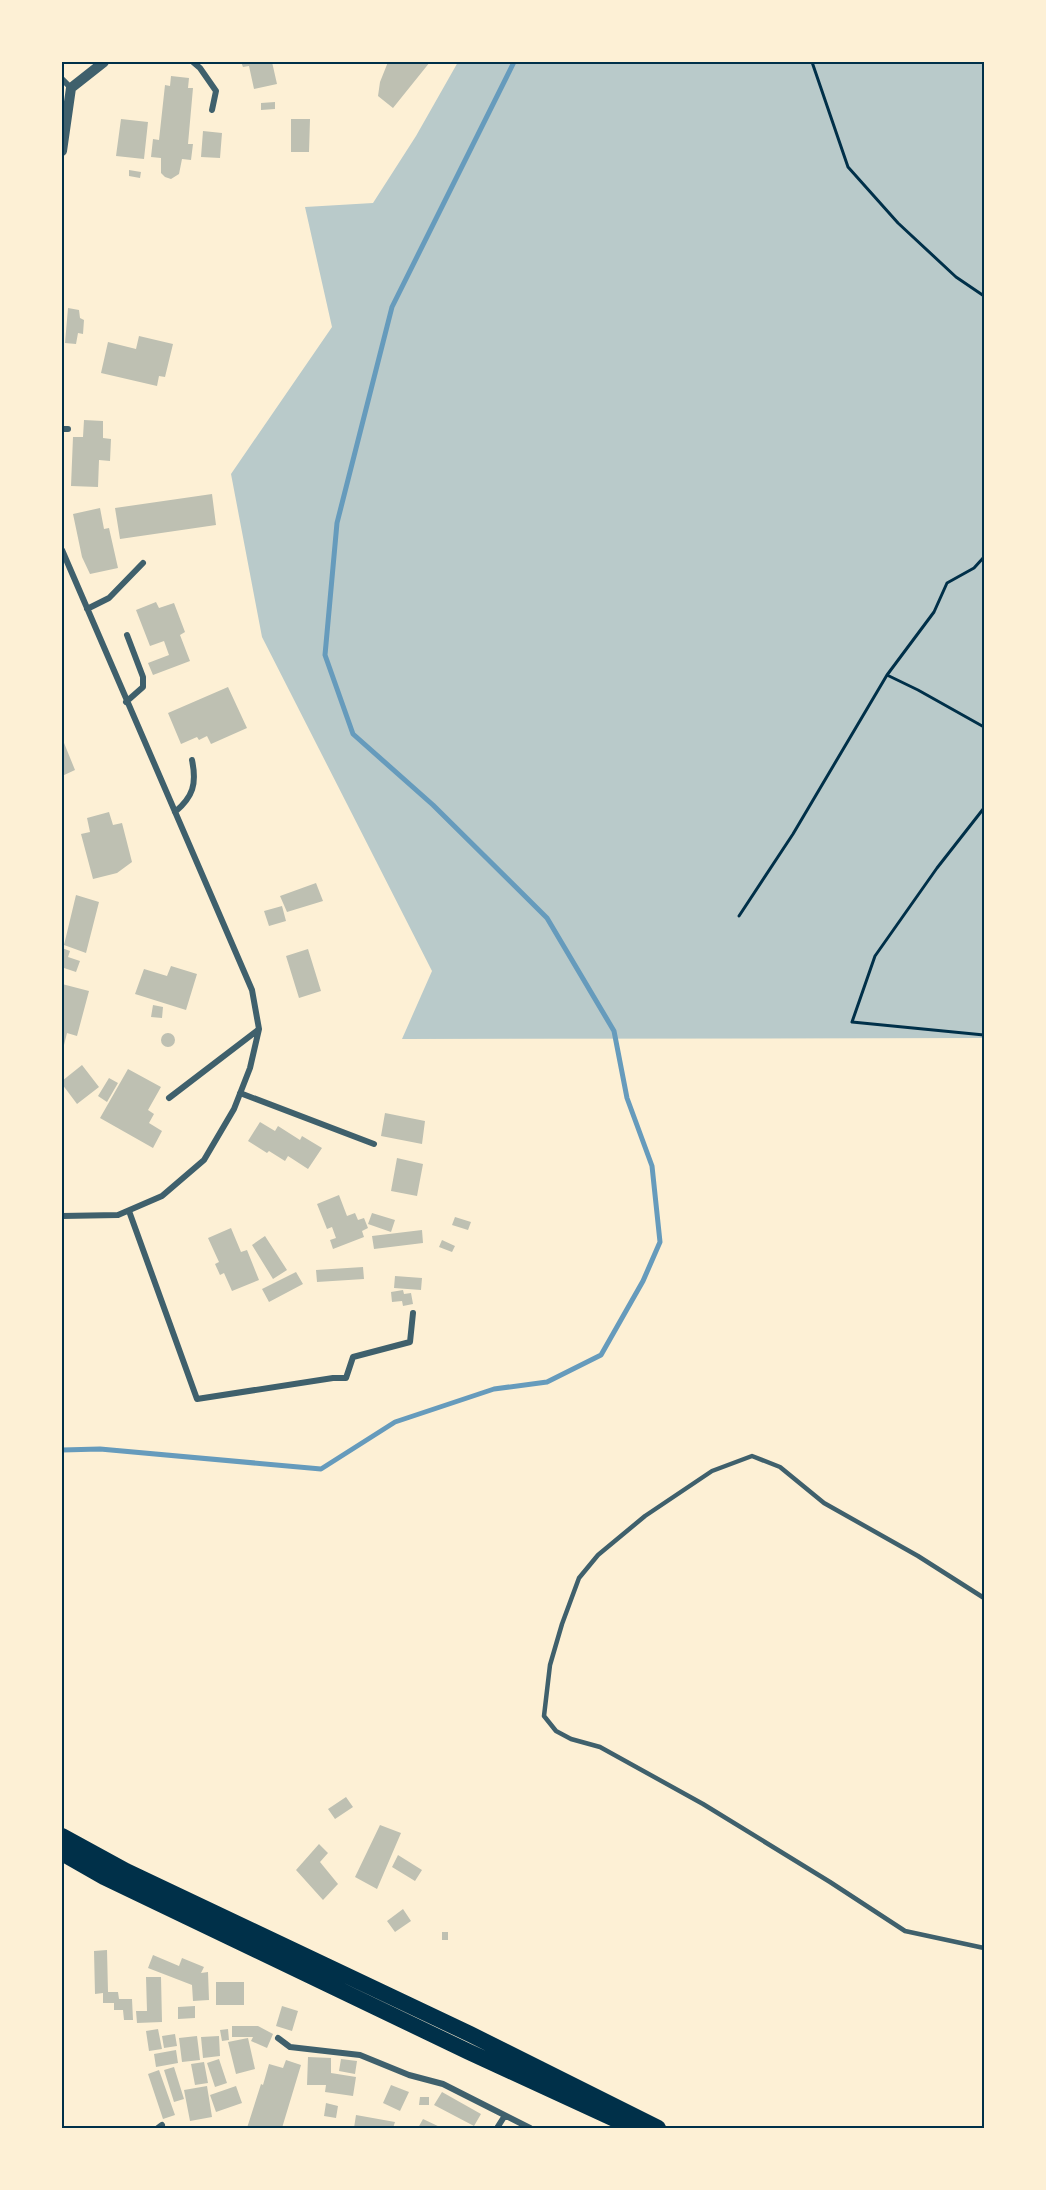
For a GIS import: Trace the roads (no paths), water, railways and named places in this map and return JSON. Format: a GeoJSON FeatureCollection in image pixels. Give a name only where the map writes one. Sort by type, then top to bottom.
{"type":"FeatureCollection","features":[{"type":"Feature","properties":{"kind":"highway"},"geometry":{"type":"LineString","coordinates":[[62,1836],[126,1871],[471,2034],[658,2128]]}},
{"type":"Feature","properties":{"kind":"highway"},"geometry":{"type":"LineString","coordinates":[[62,1853],[104,1877],[634,2128]]}},
{"type":"Feature","properties":{"kind":"street"},"geometry":{"type":"LineString","coordinates":[[62,150],[72,88],[104,62]]}},
{"type":"Feature","properties":{"kind":"street"},"geometry":{"type":"LineString","coordinates":[[194,62],[216,91],[212,110]]}},
{"type":"Feature","properties":{"kind":"street"},"geometry":{"type":"LineString","coordinates":[[62,79],[72,88]]}},
{"type":"Feature","properties":{"kind":"street"},"geometry":{"type":"LineString","coordinates":[[62,550],[252,990],[259,1029],[250,1068],[234,1109],[204,1160],[162,1197],[118,1215],[62,1215]]}},
{"type":"Feature","properties":{"kind":"street"},"geometry":{"type":"LineString","coordinates":[[87,609],[109,598],[143,563]]}},
{"type":"Feature","properties":{"kind":"street"},"geometry":{"type":"LineString","coordinates":[[126,702],[143,687],[144,677],[127,635]]}},
{"type":"Feature","properties":{"kind":"street"},"geometry":{"type":"LineString","coordinates":[[175,812],[187,802],[193,787],[195,774],[192,760]]}},
{"type":"Feature","properties":{"kind":"street"},"geometry":{"type":"LineString","coordinates":[[169,1098],[259,1029]]}},
{"type":"Feature","properties":{"kind":"street"},"geometry":{"type":"LineString","coordinates":[[240,1093],[374,1144]]}},
{"type":"Feature","properties":{"kind":"street"},"geometry":{"type":"LineString","coordinates":[[129,1210],[197,1399],[333,1378],[346,1378],[353,1357],[410,1342],[412,1312]]}},
{"type":"Feature","properties":{"kind":"street"},"geometry":{"type":"LineString","coordinates":[[278,2038],[290,2047],[360,2055],[409,2075],[443,2084],[504,2117],[530,2128]]}},
{"type":"Feature","properties":{"kind":"street"},"geometry":{"type":"LineString","coordinates":[[496,2128],[504,2117]]}},
{"type":"Feature","properties":{"kind":"lane"},"geometry":{"type":"LineString","coordinates":[[984,1598],[918,1556],[824,1503],[780,1467],[752,1456],[712,1471],[645,1516],[598,1555],[579,1578],[550,1665],[544,1716],[556,1731],[571,1739],[600,1747],[703,1804],[831,1882],[905,1931],[984,1948]]}},
{"type":"Feature","properties":{"kind":"waterway"},"geometry":{"type":"LineString","coordinates":[[62,1450],[100,1449],[321,1469],[395,1422],[494,1389],[547,1382],[601,1355],[643,1281],[660,1242],[652,1166],[627,1098],[614,1031],[547,918],[433,805],[353,734],[325,655],[337,523],[392,307],[514,62]]}}]}
